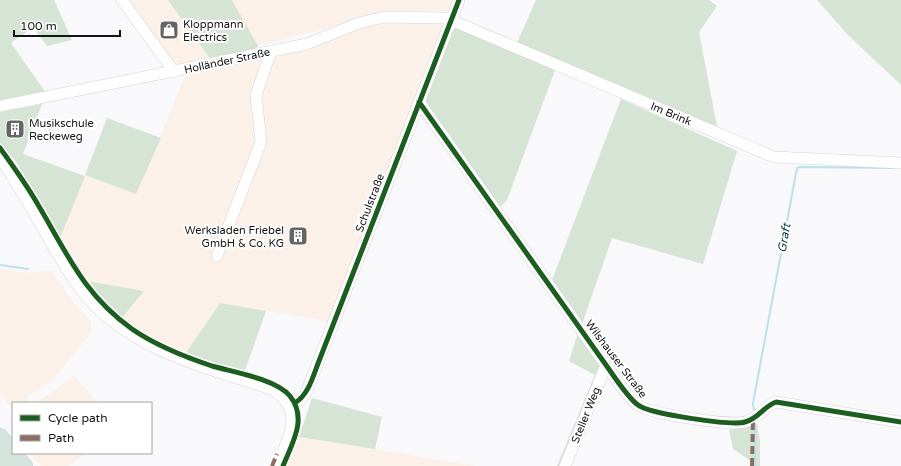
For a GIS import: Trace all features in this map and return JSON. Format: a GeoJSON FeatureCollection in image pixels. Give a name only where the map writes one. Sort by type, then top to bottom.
{"type":"FeatureCollection","features":[{"type":"Feature","properties":{"kind":"highway"},"geometry":{"type":"LineString","coordinates":[[0,436],[12,450]]}},
{"type":"Feature","properties":{"kind":"highway"},"geometry":{"type":"LineString","coordinates":[[16,454],[25,466]]}},
{"type":"Feature","properties":{"kind":"highway"},"geometry":{"type":"LineString","coordinates":[[0,456],[8,466]]}},
{"type":"Feature","properties":{"kind":"street"},"geometry":{"type":"LineString","coordinates":[[122,0],[174,72]]}},
{"type":"Feature","properties":{"kind":"street","name":"Schulstraße"},"geometry":{"type":"LineString","coordinates":[[290,406],[301,399],[306,393],[459,0]]}},
{"type":"Feature","properties":{"kind":"street","name":"Holländer Straße"},"geometry":{"type":"LineString","coordinates":[[0,106],[307,44],[359,23],[384,17],[446,18],[452,20]]}},
{"type":"Feature","properties":{"kind":"street","name":"Im Brink"},"geometry":{"type":"LineString","coordinates":[[452,20],[759,152],[774,157],[901,163]]}},
{"type":"Feature","properties":{"kind":"street"},"geometry":{"type":"LineString","coordinates":[[217,256],[261,142],[256,95],[271,51]]}},
{"type":"Feature","properties":{"kind":"street","name":"Wilshauser Straße"},"geometry":{"type":"LineString","coordinates":[[419,102],[606,365],[638,406],[666,413],[711,421],[740,423],[753,419],[770,404],[776,402],[901,422]]}},
{"type":"Feature","properties":{"kind":"street"},"geometry":{"type":"LineString","coordinates":[[0,158],[31,206],[74,281],[90,301],[110,320],[138,339],[173,357],[271,389],[283,396],[290,406],[292,426],[277,466]]}},
{"type":"Feature","properties":{"kind":"street","name":"Steller Weg"},"geometry":{"type":"LineString","coordinates":[[566,466],[606,365]]}},
{"type":"Feature","properties":{"kind":"shaded area"},"geometry":{"type":"Polygon","coordinates":[[[125,0],[168,0],[211,60],[175,68],[125,0]]]}},
{"type":"Feature","properties":{"kind":"shaded area"},"geometry":{"type":"Polygon","coordinates":[[[232,0],[453,0],[448,11],[409,11],[383,14],[258,46],[232,0]]]}},
{"type":"Feature","properties":{"kind":"shaded area"},"geometry":{"type":"Polygon","coordinates":[[[381,20],[447,22],[330,323],[220,303],[186,353],[153,340],[121,319],[144,291],[87,281],[59,241],[85,175],[136,194],[185,76],[301,51],[381,20]]]}},
{"type":"Feature","properties":{"kind":"shaded area"},"geometry":{"type":"Polygon","coordinates":[[[0,268],[24,273],[52,271],[70,298],[91,321],[91,333],[52,381],[28,396],[27,401],[12,402],[12,408],[0,394],[0,268]]]}},
{"type":"Feature","properties":{"kind":"shaded area"},"geometry":{"type":"Polygon","coordinates":[[[74,375],[97,402],[37,402],[53,392],[74,375]]]}},
{"type":"Feature","properties":{"kind":"shaded area"},"geometry":{"type":"Polygon","coordinates":[[[299,437],[375,449],[476,466],[287,466],[299,437]]]}},
{"type":"Feature","properties":{"kind":"shaded area"},"geometry":{"type":"Polygon","coordinates":[[[30,454],[85,454],[69,466],[41,466],[30,454]]]}},
{"type":"Feature","properties":{"kind":"green space"},"geometry":{"type":"Polygon","coordinates":[[[0,0],[54,0],[72,40],[47,46],[33,27],[11,43],[46,93],[0,102],[0,0]]]}},
{"type":"Feature","properties":{"kind":"green space"},"geometry":{"type":"Polygon","coordinates":[[[168,0],[232,0],[258,46],[255,50],[211,60],[168,0]]]}},
{"type":"Feature","properties":{"kind":"green space"},"geometry":{"type":"Polygon","coordinates":[[[536,0],[709,0],[717,6],[699,32],[718,132],[517,43],[536,0]]]}},
{"type":"Feature","properties":{"kind":"green space"},"geometry":{"type":"Polygon","coordinates":[[[817,0],[901,0],[901,85],[849,36],[817,0]]]}},
{"type":"Feature","properties":{"kind":"green space"},"geometry":{"type":"Polygon","coordinates":[[[453,24],[555,70],[507,200],[500,207],[424,104],[453,24]]]}},
{"type":"Feature","properties":{"kind":"green space"},"geometry":{"type":"Polygon","coordinates":[[[621,99],[737,151],[703,264],[612,238],[582,324],[552,280],[621,99]]]}},
{"type":"Feature","properties":{"kind":"green space"},"geometry":{"type":"Polygon","coordinates":[[[42,104],[23,154],[85,176],[59,241],[17,163],[0,143],[0,112],[42,104]]]}},
{"type":"Feature","properties":{"kind":"green space"},"geometry":{"type":"Polygon","coordinates":[[[107,118],[161,138],[136,194],[85,175],[107,118]]]}},
{"type":"Feature","properties":{"kind":"green space"},"geometry":{"type":"Polygon","coordinates":[[[87,281],[144,291],[121,319],[102,302],[87,281]]]}},
{"type":"Feature","properties":{"kind":"green space"},"geometry":{"type":"Polygon","coordinates":[[[220,303],[266,311],[244,373],[186,353],[220,303]]]}},
{"type":"Feature","properties":{"kind":"green space"},"geometry":{"type":"Polygon","coordinates":[[[578,333],[609,373],[569,466],[557,466],[595,375],[569,361],[578,333]]]}},
{"type":"Feature","properties":{"kind":"green space"},"geometry":{"type":"Polygon","coordinates":[[[312,398],[382,417],[375,449],[299,437],[312,398]]]}},
{"type":"Feature","properties":{"kind":"green space"},"geometry":{"type":"Polygon","coordinates":[[[757,424],[760,441],[760,466],[750,466],[751,461],[733,449],[729,430],[757,424]]]}},
{"type":"Feature","properties":{"kind":"waterway","name":"Graft"},"geometry":{"type":"LineString","coordinates":[[754,411],[753,403],[797,168],[892,168]]}},
{"type":"Feature","properties":{"kind":"waterway"},"geometry":{"type":"LineString","coordinates":[[0,265],[28,269]]}},
{"type":"Feature","properties":{"kind":"waterway"},"geometry":{"type":"LineString","coordinates":[[755,425],[755,466]]}},
{"type":"Feature","properties":{"kind":"marked path"},"geometry":{"type":"LineString","coordinates":[[752,466],[753,419]]}},
{"type":"Feature","properties":{"kind":"marked path"},"geometry":{"type":"LineString","coordinates":[[272,466],[277,454]]}},
{"type":"Feature","properties":{"kind":"cycle path"},"geometry":{"type":"LineString","coordinates":[[295,403],[304,395],[312,379],[459,0]]}},
{"type":"Feature","properties":{"kind":"cycle path"},"geometry":{"type":"LineString","coordinates":[[419,102],[621,386],[629,397],[638,405],[658,412],[673,415],[708,421],[737,423],[745,422],[754,418],[768,406],[776,402],[901,422]]}},
{"type":"Feature","properties":{"kind":"cycle path"},"geometry":{"type":"LineString","coordinates":[[0,148],[15,168],[37,203],[77,272],[88,287],[115,316],[141,335],[170,350],[212,366],[265,381],[275,385],[290,396],[298,413],[298,422],[294,440],[283,466]]}},
{"type":"Feature","properties":{"kind":"place","name":"Kloppmann Electrics"},"geometry":{"type":"Point","coordinates":[169,30]}},
{"type":"Feature","properties":{"kind":"place","name":"Musikschule Reckeweg"},"geometry":{"type":"Point","coordinates":[15,129]}},
{"type":"Feature","properties":{"kind":"place","name":"Werksladen Friebel GmbH & Co. KG"},"geometry":{"type":"Point","coordinates":[298,236]}}]}
